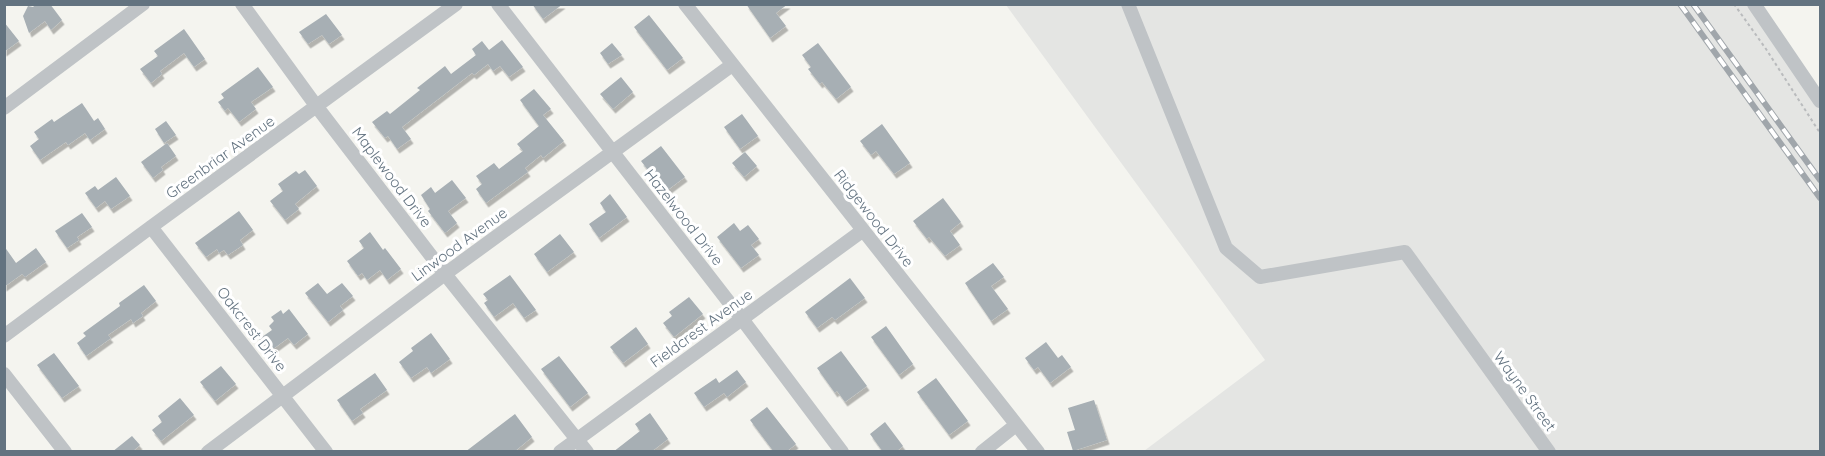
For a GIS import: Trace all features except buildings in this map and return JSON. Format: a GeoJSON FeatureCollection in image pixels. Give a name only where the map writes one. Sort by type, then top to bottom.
{"type":"FeatureCollection","features":[{"type":"Feature","properties":{"kind":"street"},"geometry":{"type":"LineString","coordinates":[[4,108],[143,4]]}},
{"type":"Feature","properties":{"kind":"street","name":"Maplewood Drive"},"geometry":{"type":"LineString","coordinates":[[242,4],[317,107],[445,274],[587,452]]}},
{"type":"Feature","properties":{"kind":"street","name":"Greenbriar Avenue"},"geometry":{"type":"LineString","coordinates":[[4,336],[456,4]]}},
{"type":"Feature","properties":{"kind":"street","name":"Hazelwood Drive"},"geometry":{"type":"LineString","coordinates":[[498,4],[842,452]]}},
{"type":"Feature","properties":{"kind":"street","name":"Ridgewood Drive"},"geometry":{"type":"LineString","coordinates":[[685,4],[1038,452]]}},
{"type":"Feature","properties":{"kind":"street","name":"Wayne Street"},"geometry":{"type":"LineString","coordinates":[[1128,4],[1226,248],[1260,277],[1405,252],[1549,452]]}},
{"type":"Feature","properties":{"kind":"street"},"geometry":{"type":"LineString","coordinates":[[1754,4],[1821,102]]}},
{"type":"Feature","properties":{"kind":"street","name":"Linwood Avenue"},"geometry":{"type":"LineString","coordinates":[[208,452],[445,274],[732,65]]}},
{"type":"Feature","properties":{"kind":"street","name":"Oakcrest Drive"},"geometry":{"type":"LineString","coordinates":[[151,227],[326,452]]}},
{"type":"Feature","properties":{"kind":"street","name":"Fieldcrest Avenue"},"geometry":{"type":"LineString","coordinates":[[560,452],[862,231]]}},
{"type":"Feature","properties":{"kind":"street"},"geometry":{"type":"LineString","coordinates":[[4,374],[65,452]]}},
{"type":"Feature","properties":{"kind":"street"},"geometry":{"type":"LineString","coordinates":[[981,452],[1016,425]]}},
{"type":"Feature","properties":{"kind":"path"},"geometry":{"type":"LineString","coordinates":[[1734,4],[1821,133]]}},
{"type":"Feature","properties":{"kind":"shaded area"},"geometry":{"type":"Polygon","coordinates":[[[1006,5],[1754,5],[1820,101],[1820,451],[1144,451],[1265,360],[1006,5]]]}},
{"type":"Feature","properties":{"kind":"railway"},"geometry":{"type":"LineString","coordinates":[[1680,4],[1820,198]]}},
{"type":"Feature","properties":{"kind":"railway"},"geometry":{"type":"LineString","coordinates":[[1693,4],[1820,180]]}}]}
